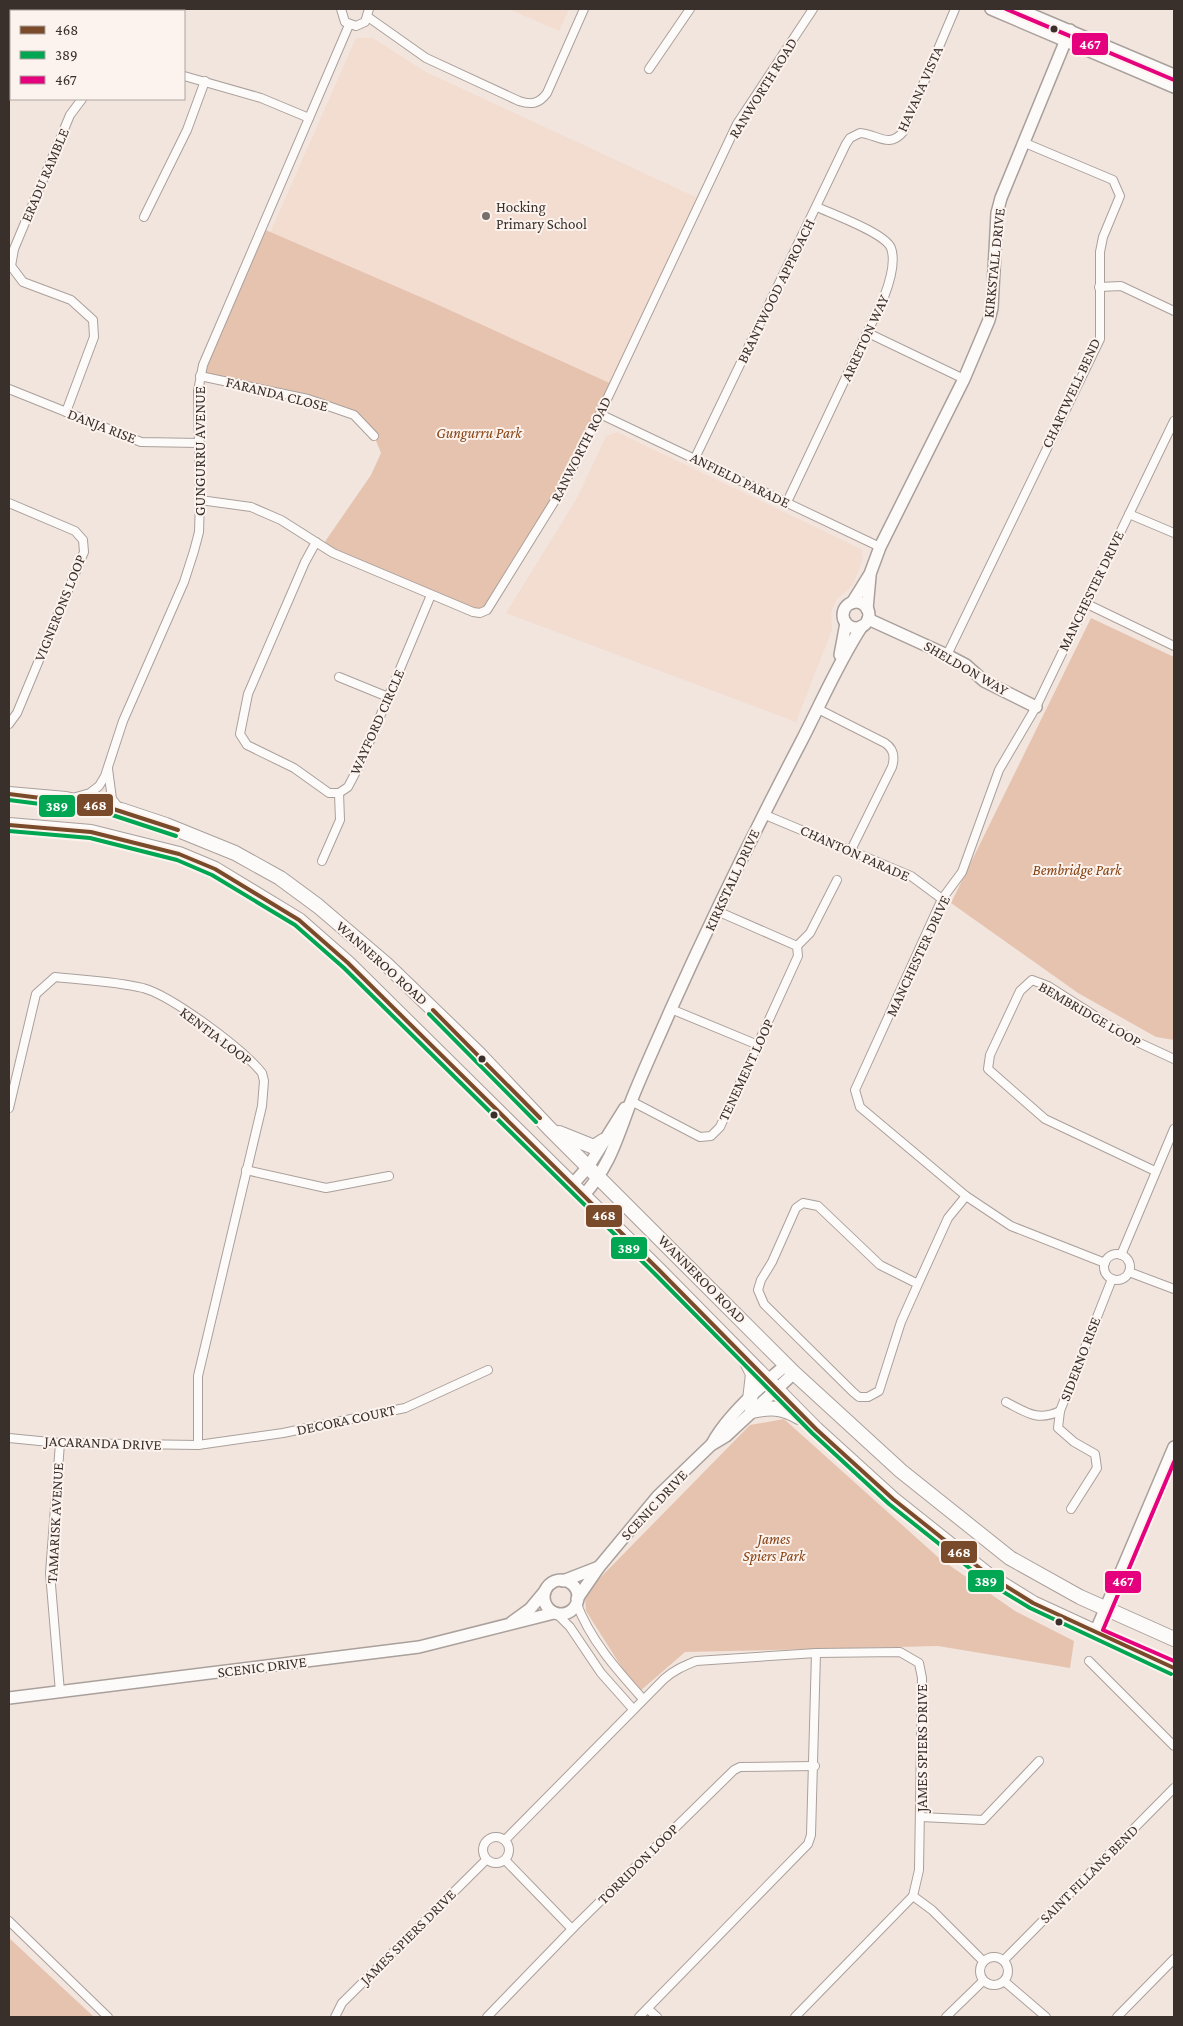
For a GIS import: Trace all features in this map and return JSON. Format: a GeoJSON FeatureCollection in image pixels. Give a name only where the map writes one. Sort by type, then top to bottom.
{"type":"FeatureCollection","features":[{"type":"Feature","properties":{"kind":"highway","name":"WANNEROO ROAD"},"geometry":{"type":"LineString","coordinates":[[9,794],[66,799],[121,810],[166,825],[235,853],[280,878],[386,964],[478,1053],[549,1128],[790,1369],[902,1471],[1010,1558],[1054,1583],[1174,1639]]}},
{"type":"Feature","properties":{"kind":"highway","name":"WANNEROO ROAD"},"geometry":{"type":"LineString","coordinates":[[9,825],[91,832],[179,854],[208,865],[299,920],[348,963],[659,1270],[816,1429],[893,1499],[991,1577],[1033,1603],[1174,1668]]}},
{"type":"Feature","properties":{"kind":"highway"},"geometry":{"type":"LineString","coordinates":[[549,1128],[570,1139],[594,1147],[603,1142]]}},
{"type":"Feature","properties":{"kind":"highway"},"geometry":{"type":"LineString","coordinates":[[745,1357],[753,1374],[751,1405],[783,1409],[816,1429]]}},
{"type":"Feature","properties":{"kind":"street"},"geometry":{"type":"LineString","coordinates":[[341,9],[342,18],[349,25],[361,24],[368,17],[369,9]]}},
{"type":"Feature","properties":{"kind":"street"},"geometry":{"type":"LineString","coordinates":[[368,17],[426,58],[528,104],[537,102],[547,93],[584,9]]}},
{"type":"Feature","properties":{"kind":"street"},"geometry":{"type":"LineString","coordinates":[[649,69],[690,9]]}},
{"type":"Feature","properties":{"kind":"street","name":"RANWORTH ROAD"},"geometry":{"type":"LineString","coordinates":[[200,500],[251,507],[282,520],[316,542],[346,558],[473,612],[480,613],[487,610],[559,494],[600,414],[738,124],[813,9]]}},
{"type":"Feature","properties":{"kind":"street","name":"HAVANA VISTA"},"geometry":{"type":"LineString","coordinates":[[865,133],[887,141],[896,139],[903,132],[955,9]]}},
{"type":"Feature","properties":{"kind":"street"},"geometry":{"type":"LineString","coordinates":[[991,9],[1068,35],[1174,75]]}},
{"type":"Feature","properties":{"kind":"street"},"geometry":{"type":"LineString","coordinates":[[1018,9],[1174,87]]}},
{"type":"Feature","properties":{"kind":"street","name":"GUNGURRU AVENUE"},"geometry":{"type":"LineString","coordinates":[[66,799],[90,793],[98,786],[108,770],[123,721],[184,582],[199,532],[200,442],[198,391],[200,376],[206,356],[349,25]]}},
{"type":"Feature","properties":{"kind":"street","name":"KIRKSTALL DRIVE"},"geometry":{"type":"LineString","coordinates":[[852,603],[870,574],[880,547],[964,379],[989,320],[993,291],[997,213],[1001,198],[1068,35]]}},
{"type":"Feature","properties":{"kind":"street"},"geometry":{"type":"LineString","coordinates":[[185,76],[205,80],[260,98],[308,118]]}},
{"type":"Feature","properties":{"kind":"street"},"geometry":{"type":"LineString","coordinates":[[144,217],[187,130],[205,80]]}},
{"type":"Feature","properties":{"kind":"street","name":"ERADU RAMBLE"},"geometry":{"type":"LineString","coordinates":[[66,412],[94,337],[93,320],[71,300],[23,282],[11,266],[14,249],[70,115],[81,100]]}},
{"type":"Feature","properties":{"kind":"street","name":"BRANTWOOD APPROACH"},"geometry":{"type":"LineString","coordinates":[[695,458],[846,144],[855,135],[865,133]]}},
{"type":"Feature","properties":{"kind":"street","name":"CHARTWELL BEND"},"geometry":{"type":"LineString","coordinates":[[947,655],[1100,339],[1100,252],[1103,237],[1120,196],[1113,180],[1025,143]]}},
{"type":"Feature","properties":{"kind":"street","name":"ARRETON WAY"},"geometry":{"type":"LineString","coordinates":[[786,502],[868,333],[889,283],[892,253],[890,246],[880,237],[817,207]]}},
{"type":"Feature","properties":{"kind":"street"},"geometry":{"type":"LineString","coordinates":[[1099,287],[1121,286],[1174,311]]}},
{"type":"Feature","properties":{"kind":"street"},"geometry":{"type":"LineString","coordinates":[[868,333],[964,379]]}},
{"type":"Feature","properties":{"kind":"street","name":"FARANDA CLOSE"},"geometry":{"type":"LineString","coordinates":[[200,376],[308,399],[354,415],[374,436]]}},
{"type":"Feature","properties":{"kind":"street","name":"DANJA RISE"},"geometry":{"type":"LineString","coordinates":[[9,389],[141,442],[200,442]]}},
{"type":"Feature","properties":{"kind":"street","name":"ANFIELD PARADE"},"geometry":{"type":"LineString","coordinates":[[600,414],[880,547]]}},
{"type":"Feature","properties":{"kind":"street","name":"MANCHESTER DRIVE"},"geometry":{"type":"LineString","coordinates":[[1104,1263],[1011,1226],[966,1196],[860,1107],[854,1090],[942,899],[962,872],[999,770],[1036,707],[1084,603],[1174,423]]}},
{"type":"Feature","properties":{"kind":"street","name":"VIGNERONS LOOP"},"geometry":{"type":"LineString","coordinates":[[9,503],[75,531],[83,540],[84,552],[17,713],[9,724]]}},
{"type":"Feature","properties":{"kind":"street","name":"MANCHESTER DRIVE"},"geometry":{"type":"LineString","coordinates":[[1129,514],[1174,533]]}},
{"type":"Feature","properties":{"kind":"street"},"geometry":{"type":"LineString","coordinates":[[316,542],[305,562],[248,694],[240,734],[247,745],[294,768],[329,793],[339,793],[340,820],[322,861]]}},
{"type":"Feature","properties":{"kind":"street","name":"KIRKSTALL DRIVE"},"geometry":{"type":"LineString","coordinates":[[582,1196],[600,1178],[671,1009],[717,911],[763,814],[818,709],[839,662],[865,618],[870,574]]}},
{"type":"Feature","properties":{"kind":"street","name":"WAYFORD CIRCLE"},"geometry":{"type":"LineString","coordinates":[[339,793],[348,787],[361,762],[431,595]]}},
{"type":"Feature","properties":{"kind":"street"},"geometry":{"type":"LineString","coordinates":[[852,603],[860,603],[865,618],[852,627],[846,622],[844,611],[852,603]]}},
{"type":"Feature","properties":{"kind":"street"},"geometry":{"type":"LineString","coordinates":[[1084,603],[1174,646]]}},
{"type":"Feature","properties":{"kind":"street","name":"SHELDON WAY"},"geometry":{"type":"LineString","coordinates":[[865,618],[947,655],[966,665],[984,681],[1036,707]]}},
{"type":"Feature","properties":{"kind":"street","name":"KIRKSTALL DRIVE"},"geometry":{"type":"LineString","coordinates":[[839,662],[846,622]]}},
{"type":"Feature","properties":{"kind":"street"},"geometry":{"type":"LineString","coordinates":[[339,677],[388,698]]}},
{"type":"Feature","properties":{"kind":"street"},"geometry":{"type":"LineString","coordinates":[[818,709],[885,743],[894,754],[892,767],[851,850]]}},
{"type":"Feature","properties":{"kind":"street","name":"GUNGURRU AVENUE"},"geometry":{"type":"LineString","coordinates":[[108,770],[112,799],[121,810]]}},
{"type":"Feature","properties":{"kind":"street","name":"CHANTON PARADE"},"geometry":{"type":"LineString","coordinates":[[763,814],[911,876],[942,899]]}},
{"type":"Feature","properties":{"kind":"street","name":"TENEMENT LOOP"},"geometry":{"type":"LineString","coordinates":[[631,1101],[700,1137],[711,1136],[720,1127],[798,956],[797,946],[810,933],[837,880]]}},
{"type":"Feature","properties":{"kind":"street"},"geometry":{"type":"LineString","coordinates":[[717,911],[797,946]]}},
{"type":"Feature","properties":{"kind":"street","name":"KENTIA LOOP"},"geometry":{"type":"LineString","coordinates":[[9,1108],[36,994],[55,978],[141,988],[158,993],[213,1030],[262,1073],[264,1081],[262,1106],[198,1376],[198,1445]]}},
{"type":"Feature","properties":{"kind":"street","name":"BEMBRIDGE LOOP"},"geometry":{"type":"LineString","coordinates":[[1156,1171],[1045,1120],[988,1069],[990,1055],[1020,991],[1032,980],[1048,986],[1133,1040],[1174,1059]]}},
{"type":"Feature","properties":{"kind":"street"},"geometry":{"type":"LineString","coordinates":[[671,1009],[758,1045]]}},
{"type":"Feature","properties":{"kind":"street","name":"KIRKSTALL DRIVE"},"geometry":{"type":"LineString","coordinates":[[572,1185],[588,1167],[631,1101]]}},
{"type":"Feature","properties":{"kind":"street"},"geometry":{"type":"LineString","coordinates":[[1122,1255],[1174,1129]]}},
{"type":"Feature","properties":{"kind":"street"},"geometry":{"type":"LineString","coordinates":[[246,1170],[326,1188],[389,1176]]}},
{"type":"Feature","properties":{"kind":"street"},"geometry":{"type":"LineString","coordinates":[[918,1284],[880,1265],[818,1206],[802,1203],[796,1208],[758,1290],[764,1304],[846,1385],[859,1397],[868,1397],[879,1391],[901,1322],[948,1218],[966,1196]]}},
{"type":"Feature","properties":{"kind":"street"},"geometry":{"type":"LineString","coordinates":[[1122,1255],[1129,1264],[1129,1272],[1120,1280],[1112,1279],[1106,1274],[1104,1263],[1110,1256],[1122,1255]]}},
{"type":"Feature","properties":{"kind":"street"},"geometry":{"type":"LineString","coordinates":[[1129,1272],[1174,1288]]}},
{"type":"Feature","properties":{"kind":"street","name":"SIDERNO RISE"},"geometry":{"type":"LineString","coordinates":[[1006,1402],[1035,1416],[1047,1418],[1060,1412],[1112,1279]]}},
{"type":"Feature","properties":{"kind":"street","name":"SCENIC DRIVE"},"geometry":{"type":"LineString","coordinates":[[577,1600],[600,1567],[658,1496],[711,1445],[719,1430],[751,1405],[771,1384],[790,1369]]}},
{"type":"Feature","properties":{"kind":"street","name":"DECORA COURT"},"geometry":{"type":"LineString","coordinates":[[198,1445],[283,1433],[405,1408],[488,1370]]}},
{"type":"Feature","properties":{"kind":"street"},"geometry":{"type":"LineString","coordinates":[[1060,1412],[1058,1428],[1074,1442],[1095,1454],[1097,1468],[1070,1509]]}},
{"type":"Feature","properties":{"kind":"street","name":"JACARANDA DRIVE"},"geometry":{"type":"LineString","coordinates":[[9,1438],[60,1443],[198,1445]]}},
{"type":"Feature","properties":{"kind":"street","name":"TAMARISK AVENUE"},"geometry":{"type":"LineString","coordinates":[[60,1443],[50,1573],[60,1692]]}},
{"type":"Feature","properties":{"kind":"street"},"geometry":{"type":"LineString","coordinates":[[1095,1633],[1174,1447]]}},
{"type":"Feature","properties":{"kind":"street"},"geometry":{"type":"LineString","coordinates":[[600,1567],[563,1581],[552,1583],[545,1591],[545,1604],[570,1627],[601,1673],[633,1709]]}},
{"type":"Feature","properties":{"kind":"street"},"geometry":{"type":"LineString","coordinates":[[563,1581],[574,1587],[582,1618],[612,1664],[643,1699]]}},
{"type":"Feature","properties":{"kind":"street","name":"SCENIC DRIVE"},"geometry":{"type":"LineString","coordinates":[[512,1622],[530,1608],[545,1591]]}},
{"type":"Feature","properties":{"kind":"street"},"geometry":{"type":"LineString","coordinates":[[555,1613],[570,1611],[577,1600]]}},
{"type":"Feature","properties":{"kind":"street","name":"SCENIC DRIVE"},"geometry":{"type":"LineString","coordinates":[[9,1698],[418,1647],[512,1622],[526,1621],[555,1613]]}},
{"type":"Feature","properties":{"kind":"street","name":"JAMES SPIERS DRIVE"},"geometry":{"type":"LineString","coordinates":[[505,1840],[633,1709],[674,1670],[696,1660],[816,1653],[900,1652],[919,1663],[922,1678],[919,1870],[913,1896]]}},
{"type":"Feature","properties":{"kind":"street"},"geometry":{"type":"LineString","coordinates":[[639,2017],[808,1844],[811,1835],[815,1766],[816,1653]]}},
{"type":"Feature","properties":{"kind":"street"},"geometry":{"type":"LineString","coordinates":[[1089,1661],[1174,1746]]}},
{"type":"Feature","properties":{"kind":"street"},"geometry":{"type":"LineString","coordinates":[[921,1817],[983,1820],[1039,1761]]}},
{"type":"Feature","properties":{"kind":"street","name":"TORRIDON LOOP"},"geometry":{"type":"LineString","coordinates":[[487,2017],[572,1929],[734,1770],[740,1766],[815,1766]]}},
{"type":"Feature","properties":{"kind":"street","name":"SAINT FILLANS BEND"},"geometry":{"type":"LineString","coordinates":[[1004,1960],[1174,1788]]}},
{"type":"Feature","properties":{"kind":"street"},"geometry":{"type":"LineString","coordinates":[[494,1836],[505,1840],[509,1850],[505,1860],[495,1864],[486,1860],[482,1851],[486,1841],[494,1836]]}},
{"type":"Feature","properties":{"kind":"street","name":"JAMES SPIERS DRIVE"},"geometry":{"type":"LineString","coordinates":[[335,2017],[342,2003],[486,1860]]}},
{"type":"Feature","properties":{"kind":"street"},"geometry":{"type":"LineString","coordinates":[[505,1860],[572,1929]]}},
{"type":"Feature","properties":{"kind":"street"},"geometry":{"type":"LineString","coordinates":[[795,2017],[913,1896],[932,1910],[983,1961]]}},
{"type":"Feature","properties":{"kind":"street"},"geometry":{"type":"LineString","coordinates":[[9,1920],[108,2017]]}},
{"type":"Feature","properties":{"kind":"street"},"geometry":{"type":"LineString","coordinates":[[992,1956],[1004,1960],[1008,1969],[1004,1982],[995,1986],[983,1981],[979,1972],[983,1961],[992,1956]]}},
{"type":"Feature","properties":{"kind":"street"},"geometry":{"type":"LineString","coordinates":[[1117,2017],[1174,1959]]}},
{"type":"Feature","properties":{"kind":"street"},"geometry":{"type":"LineString","coordinates":[[946,2017],[983,1981]]}},
{"type":"Feature","properties":{"kind":"street"},"geometry":{"type":"LineString","coordinates":[[1004,1982],[1046,2017]]}},
{"type":"Feature","properties":{"kind":"street"},"geometry":{"type":"LineString","coordinates":[[648,2008],[657,2017]]}},
{"type":"Feature","properties":{"kind":"shaded area"},"geometry":{"type":"Polygon","coordinates":[[[509,9],[569,9],[559,31],[509,9]]]}},
{"type":"Feature","properties":{"kind":"shaded area","name":"Hocking Primary School"},"geometry":{"type":"Polygon","coordinates":[[[356,38],[373,38],[424,71],[702,200],[614,385],[432,302],[270,233],[356,38]]]}},
{"type":"Feature","properties":{"kind":"shaded area"},"geometry":{"type":"Polygon","coordinates":[[[617,432],[861,549],[863,558],[853,585],[837,599],[831,612],[832,630],[796,722],[506,613],[577,498],[606,436],[617,432]]]}},
{"type":"Feature","properties":{"kind":"green space","name":"Gungurru Park"},"geometry":{"type":"Polygon","coordinates":[[[261,228],[432,302],[614,385],[559,494],[492,605],[480,613],[322,546],[371,475],[381,453],[374,436],[354,415],[308,399],[200,376],[261,228]]]}},
{"type":"Feature","properties":{"kind":"green space","name":"Bembridge Park"},"geometry":{"type":"Polygon","coordinates":[[[1091,618],[1174,657],[1174,1040],[1156,1037],[1078,993],[951,903],[1091,618]]]}},
{"type":"Feature","properties":{"kind":"green space","name":"James Spiers Park"},"geometry":{"type":"Polygon","coordinates":[[[784,1419],[939,1558],[1015,1611],[1074,1641],[1070,1668],[938,1646],[685,1652],[638,1693],[586,1611],[585,1598],[594,1584],[750,1425],[784,1419]]]}},
{"type":"Feature","properties":{"kind":"green space"},"geometry":{"type":"Polygon","coordinates":[[[9,1938],[94,2017],[9,2017],[9,1938]]]}},
{"type":"Feature","properties":{"kind":"transit line","name":"467"},"geometry":{"type":"LineString","coordinates":[[1006,9],[1174,80]]}},
{"type":"Feature","properties":{"kind":"transit line","name":"468"},"geometry":{"type":"LineString","coordinates":[[9,794],[104,806],[178,830]]}},
{"type":"Feature","properties":{"kind":"transit line","name":"389"},"geometry":{"type":"LineString","coordinates":[[9,800],[103,812],[176,836]]}},
{"type":"Feature","properties":{"kind":"transit line","name":"468"},"geometry":{"type":"LineString","coordinates":[[9,825],[91,832],[179,854],[215,869],[299,920],[348,963],[659,1270],[816,1429],[893,1499],[991,1577],[1033,1603],[1174,1668]]}},
{"type":"Feature","properties":{"kind":"transit line","name":"389"},"geometry":{"type":"LineString","coordinates":[[9,831],[90,838],[177,860],[212,875],[295,925],[344,968],[655,1274],[812,1433],[889,1504],[987,1582],[1030,1608],[1171,1674]]}},
{"type":"Feature","properties":{"kind":"transit line","name":"468"},"geometry":{"type":"LineString","coordinates":[[433,1010],[540,1118]]}},
{"type":"Feature","properties":{"kind":"transit line","name":"389"},"geometry":{"type":"LineString","coordinates":[[429,1014],[536,1122]]}},
{"type":"Feature","properties":{"kind":"transit line","name":"467"},"geometry":{"type":"LineString","coordinates":[[1174,1462],[1103,1630],[1174,1661]]}},
{"type":"Feature","properties":{"kind":"place","name":"Hocking Primary School"},"geometry":{"type":"Point","coordinates":[486,216]}}]}
